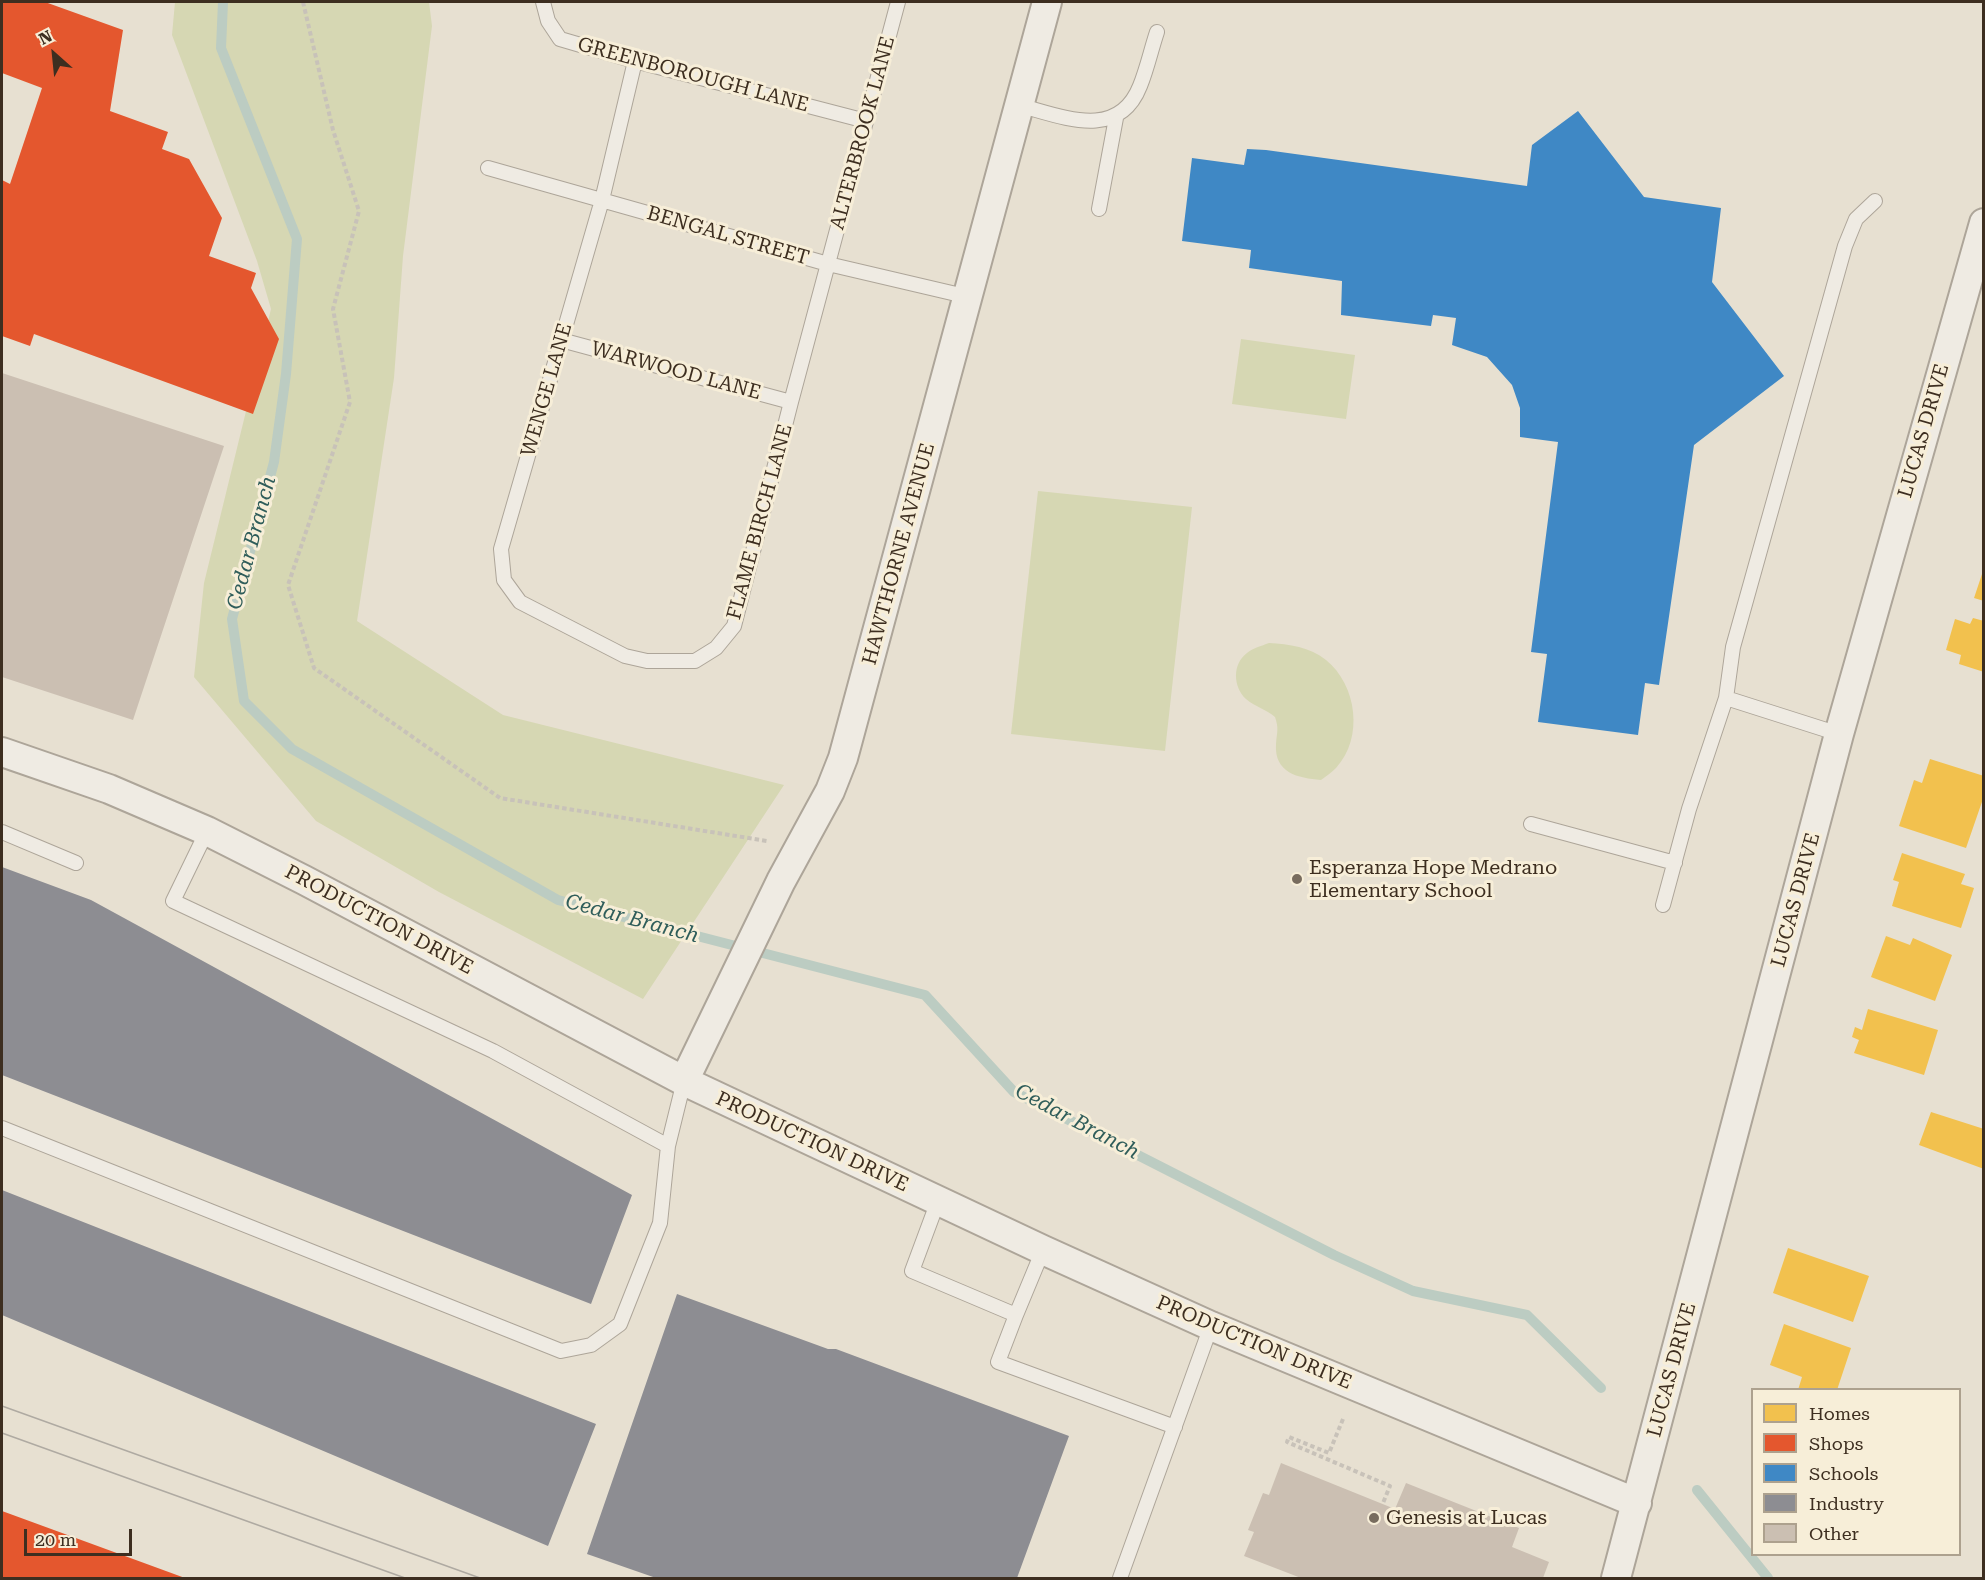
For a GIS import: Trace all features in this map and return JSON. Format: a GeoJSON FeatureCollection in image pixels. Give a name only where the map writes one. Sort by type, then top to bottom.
{"type":"FeatureCollection","features":[{"type":"Feature","properties":{"kind":"street","name":"HAWTHORNE AVENUE"},"geometry":{"type":"LineString","coordinates":[[684,1081],[781,881],[830,791],[843,758],[1047,2]]}},
{"type":"Feature","properties":{"kind":"street","name":"LUCAS DRIVE"},"geometry":{"type":"LineString","coordinates":[[1616,1578],[1839,734],[1983,223]]}},
{"type":"Feature","properties":{"kind":"street","name":"PRODUCTION DRIVE"},"geometry":{"type":"LineString","coordinates":[[2,752],[109,789],[207,831],[684,1081],[1043,1250],[1211,1326],[1637,1503]]}},
{"type":"Feature","properties":{"kind":"lane","name":"GREENBOROUGH LANE"},"geometry":{"type":"LineString","coordinates":[[543,2],[548,21],[560,39],[635,61],[866,121]]}},
{"type":"Feature","properties":{"kind":"lane","name":"ALTERBROOK LANE"},"geometry":{"type":"LineString","coordinates":[[828,264],[897,2]]}},
{"type":"Feature","properties":{"kind":"lane"},"geometry":{"type":"LineString","coordinates":[[1099,209],[1116,118],[1140,88],[1156,32]]}},
{"type":"Feature","properties":{"kind":"lane","name":"WENGE LANE"},"geometry":{"type":"LineString","coordinates":[[504,580],[501,549],[602,200],[635,61]]}},
{"type":"Feature","properties":{"kind":"lane"},"geometry":{"type":"LineString","coordinates":[[1018,105],[1084,121],[1095,122],[1116,118]]}},
{"type":"Feature","properties":{"kind":"lane","name":"BENGAL STREET"},"geometry":{"type":"LineString","coordinates":[[488,168],[828,264],[969,297]]}},
{"type":"Feature","properties":{"kind":"lane"},"geometry":{"type":"LineString","coordinates":[[1663,905],[1689,810],[1726,698],[1732,647],[1845,246],[1856,219],[1875,201]]}},
{"type":"Feature","properties":{"kind":"lane","name":"FLAME BIRCH LANE"},"geometry":{"type":"LineString","coordinates":[[504,580],[520,602],[625,656],[647,661],[695,661],[716,648],[734,626],[828,264]]}},
{"type":"Feature","properties":{"kind":"lane","name":"WARWOOD LANE"},"geometry":{"type":"LineString","coordinates":[[561,340],[791,402]]}},
{"type":"Feature","properties":{"kind":"lane"},"geometry":{"type":"LineString","coordinates":[[1726,698],[1839,734]]}},
{"type":"Feature","properties":{"kind":"lane"},"geometry":{"type":"LineString","coordinates":[[1531,824],[1675,863]]}},
{"type":"Feature","properties":{"kind":"lane"},"geometry":{"type":"LineString","coordinates":[[207,831],[173,901],[493,1051],[668,1146]]}},
{"type":"Feature","properties":{"kind":"lane"},"geometry":{"type":"LineString","coordinates":[[2,832],[76,863]]}},
{"type":"Feature","properties":{"kind":"lane"},"geometry":{"type":"LineString","coordinates":[[2,1128],[561,1351],[591,1345],[620,1324],[660,1223],[668,1146],[684,1081]]}},
{"type":"Feature","properties":{"kind":"lane"},"geometry":{"type":"LineString","coordinates":[[938,1201],[912,1271],[1016,1315]]}},
{"type":"Feature","properties":{"kind":"lane"},"geometry":{"type":"LineString","coordinates":[[1043,1250],[998,1362],[1175,1427]]}},
{"type":"Feature","properties":{"kind":"lane"},"geometry":{"type":"LineString","coordinates":[[1120,1578],[1211,1326]]}},
{"type":"Feature","properties":{"kind":"path"},"geometry":{"type":"LineString","coordinates":[[303,2],[333,130],[359,211],[333,309],[350,402],[288,585],[314,668],[500,798],[801,846]]}},
{"type":"Feature","properties":{"kind":"path"},"geometry":{"type":"LineString","coordinates":[[1343,1419],[1329,1453],[1289,1437],[1287,1442],[1390,1486],[1383,1503]]}},
{"type":"Feature","properties":{"kind":"green space"},"geometry":{"type":"Polygon","coordinates":[[[175,2],[429,2],[432,26],[403,256],[394,378],[357,621],[503,715],[784,785],[643,999],[439,892],[316,821],[194,677],[204,583],[271,309],[257,261],[172,35],[175,2]]]}},
{"type":"Feature","properties":{"kind":"green space"},"geometry":{"type":"Polygon","coordinates":[[[1241,339],[1355,355],[1346,419],[1232,404],[1241,339]]]}},
{"type":"Feature","properties":{"kind":"green space"},"geometry":{"type":"Polygon","coordinates":[[[1038,491],[1192,507],[1165,751],[1011,734],[1038,491]]]}},
{"type":"Feature","properties":{"kind":"green space"},"geometry":{"type":"Polygon","coordinates":[[[1269,643],[1299,647],[1313,652],[1326,660],[1345,683],[1353,712],[1351,742],[1336,768],[1321,780],[1304,778],[1283,768],[1276,754],[1275,717],[1249,702],[1239,688],[1236,676],[1242,658],[1252,650],[1269,643]]]}},
{"type":"Feature","properties":{"kind":"building: Homes"},"geometry":{"type":"Polygon","coordinates":[[[1984,568],[1984,601],[1974,598],[1984,568]]]}},
{"type":"Feature","properties":{"kind":"building: Homes"},"geometry":{"type":"Polygon","coordinates":[[[1973,618],[1984,621],[1984,672],[1959,664],[1961,655],[1946,650],[1955,619],[1970,624],[1973,618]]]}},
{"type":"Feature","properties":{"kind":"building: Homes"},"geometry":{"type":"Polygon","coordinates":[[[1930,759],[1984,776],[1984,796],[1966,848],[1899,826],[1914,780],[1922,783],[1930,759]]]}},
{"type":"Feature","properties":{"kind":"building: Homes"},"geometry":{"type":"Polygon","coordinates":[[[1902,853],[1965,874],[1961,884],[1974,888],[1961,928],[1892,906],[1899,882],[1893,880],[1902,853]]]}},
{"type":"Feature","properties":{"kind":"building: Homes"},"geometry":{"type":"Polygon","coordinates":[[[1886,936],[1910,945],[1913,938],[1952,955],[1935,1001],[1871,977],[1886,936]]]}},
{"type":"Feature","properties":{"kind":"building: Homes"},"geometry":{"type":"Polygon","coordinates":[[[1868,1009],[1938,1030],[1924,1075],[1854,1053],[1859,1040],[1852,1037],[1855,1027],[1862,1030],[1868,1009]]]}},
{"type":"Feature","properties":{"kind":"building: Homes"},"geometry":{"type":"Polygon","coordinates":[[[1931,1112],[1984,1129],[1984,1169],[1919,1145],[1931,1112]]]}},
{"type":"Feature","properties":{"kind":"building: Homes"},"geometry":{"type":"Polygon","coordinates":[[[1788,1248],[1869,1276],[1853,1322],[1773,1293],[1788,1248]]]}},
{"type":"Feature","properties":{"kind":"building: Homes"},"geometry":{"type":"Polygon","coordinates":[[[1784,1324],[1851,1348],[1838,1388],[1799,1388],[1802,1377],[1770,1365],[1784,1324]]]}},
{"type":"Feature","properties":{"kind":"building: Shops"},"geometry":{"type":"Polygon","coordinates":[[[2,2],[45,2],[123,30],[110,111],[168,132],[162,149],[189,159],[222,218],[209,256],[256,273],[251,288],[279,339],[253,414],[34,334],[30,346],[2,336],[2,180],[10,184],[42,88],[2,73],[2,2]]]}},
{"type":"Feature","properties":{"kind":"building: Shops"},"geometry":{"type":"Polygon","coordinates":[[[2,1511],[185,1578],[2,1578],[2,1511]]]}},
{"type":"Feature","properties":{"kind":"building: Schools"},"geometry":{"type":"Polygon","coordinates":[[[1578,111],[1644,197],[1721,208],[1712,282],[1784,376],[1694,445],[1659,685],[1645,683],[1638,735],[1538,722],[1547,654],[1531,652],[1558,442],[1520,437],[1520,408],[1512,385],[1487,357],[1452,345],[1456,318],[1433,315],[1431,326],[1341,315],[1342,281],[1249,268],[1251,250],[1182,241],[1192,158],[1244,165],[1247,149],[1266,150],[1527,186],[1532,145],[1578,111]]]}},
{"type":"Feature","properties":{"kind":"building: Industry"},"geometry":{"type":"Polygon","coordinates":[[[2,867],[91,900],[632,1195],[591,1304],[2,1075],[2,867]]]}},
{"type":"Feature","properties":{"kind":"building: Industry"},"geometry":{"type":"Polygon","coordinates":[[[2,1190],[596,1424],[548,1546],[2,1315],[2,1190]]]}},
{"type":"Feature","properties":{"kind":"building: Industry"},"geometry":{"type":"Polygon","coordinates":[[[677,1294],[828,1349],[836,1349],[1069,1436],[1017,1578],[656,1578],[587,1554],[677,1294]]]}},
{"type":"Feature","properties":{"kind":"building: Other"},"geometry":{"type":"Polygon","coordinates":[[[2,373],[224,446],[133,720],[2,677],[2,373]]]}},
{"type":"Feature","properties":{"kind":"building: Other","name":"Genesis at Lucas"},"geometry":{"type":"Polygon","coordinates":[[[1281,1463],[1395,1509],[1406,1483],[1519,1528],[1512,1547],[1549,1562],[1543,1578],[1301,1578],[1244,1556],[1254,1532],[1248,1530],[1263,1493],[1269,1495],[1281,1463]]]}},
{"type":"Feature","properties":{"kind":"waterway","name":"Cedar Branch"},"geometry":{"type":"LineString","coordinates":[[223,2],[221,48],[297,239],[286,374],[274,462],[232,619],[244,701],[292,749],[558,900],[925,995],[1014,1092],[1334,1255],[1413,1291],[1527,1315],[1601,1388]]}},
{"type":"Feature","properties":{"kind":"waterway","name":"Cedar Branch"},"geometry":{"type":"LineString","coordinates":[[1697,1490],[1768,1578]]}},
{"type":"Feature","properties":{"kind":"tram line"},"geometry":{"type":"LineString","coordinates":[[2,1406],[480,1578]]}},
{"type":"Feature","properties":{"kind":"tram line"},"geometry":{"type":"LineString","coordinates":[[2,1433],[405,1578]]}},
{"type":"Feature","properties":{"kind":"place","name":"Esperanza Hope Medrano Elementary School"},"geometry":{"type":"Point","coordinates":[1297,879]}},
{"type":"Feature","properties":{"kind":"place","name":"Genesis at Lucas"},"geometry":{"type":"Point","coordinates":[1374,1518]}}]}
